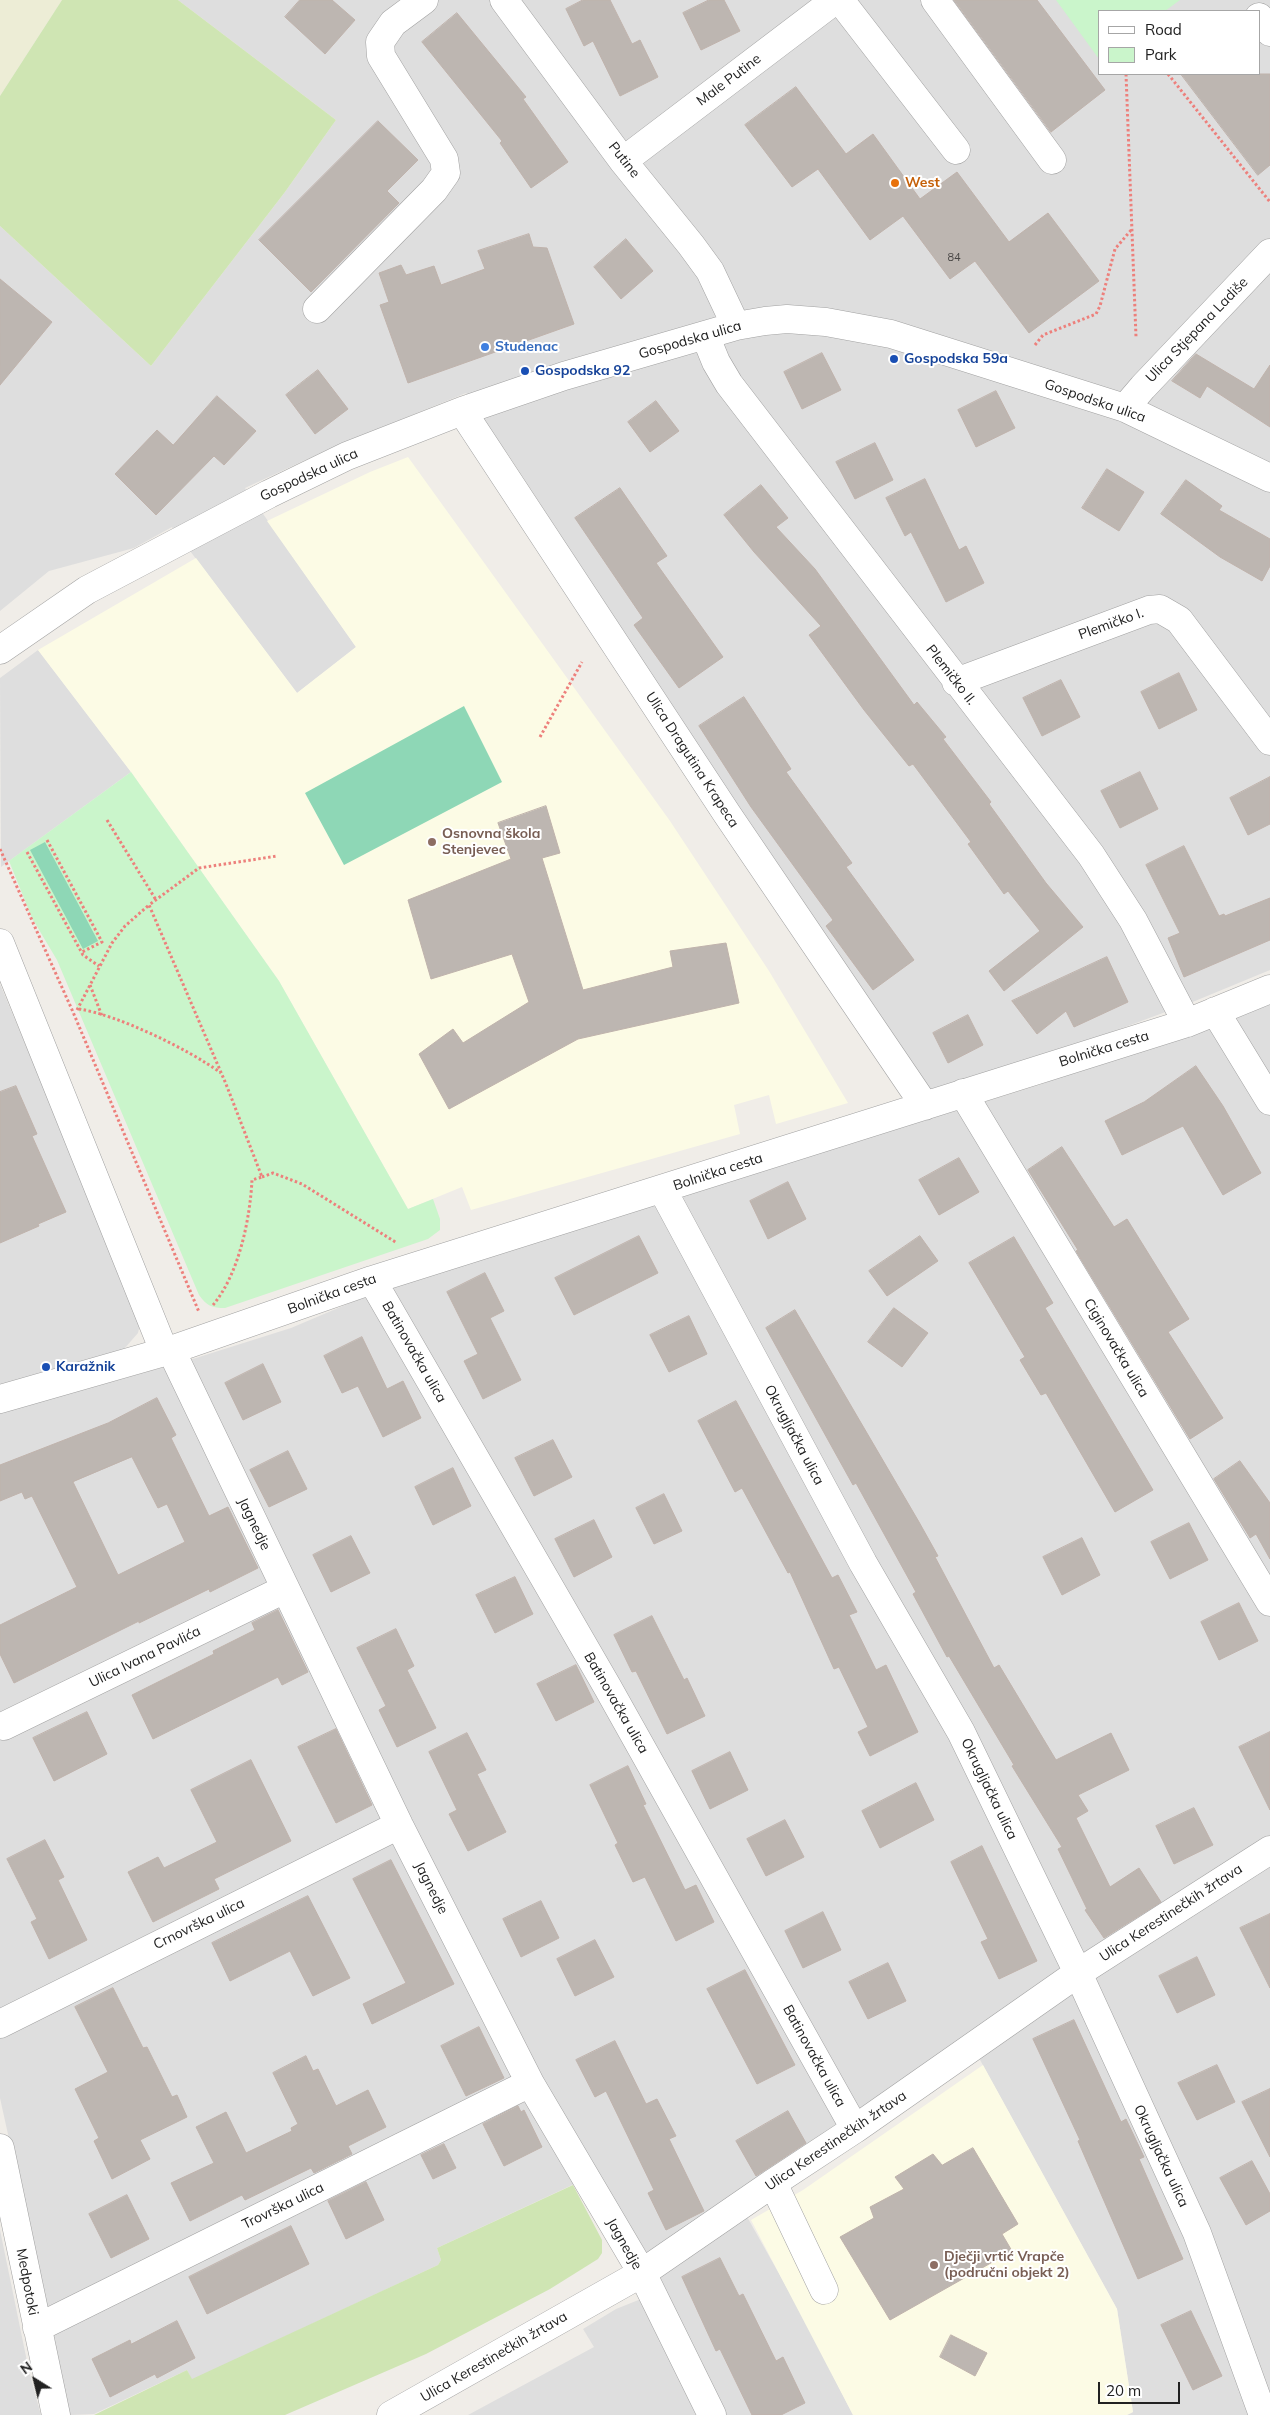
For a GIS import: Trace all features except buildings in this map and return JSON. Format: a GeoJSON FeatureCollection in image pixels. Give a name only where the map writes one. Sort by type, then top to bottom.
{"type":"FeatureCollection","features":[{"type":"Feature","properties":{"kind":"street"},"geometry":{"type":"LineString","coordinates":[[317,309],[434,190],[446,173],[444,159],[382,56],[380,42],[393,23],[424,0]]}},
{"type":"Feature","properties":{"kind":"street","name":"Putine"},"geometry":{"type":"LineString","coordinates":[[504,0],[623,161],[710,271],[736,326]]}},
{"type":"Feature","properties":{"kind":"street","name":"Male Putine"},"geometry":{"type":"LineString","coordinates":[[623,161],[835,0]]}},
{"type":"Feature","properties":{"kind":"street"},"geometry":{"type":"LineString","coordinates":[[840,0],[956,150]]}},
{"type":"Feature","properties":{"kind":"street"},"geometry":{"type":"LineString","coordinates":[[934,0],[1052,160]]}},
{"type":"Feature","properties":{"kind":"street"},"geometry":{"type":"LineString","coordinates":[[1260,18],[1270,32]]}},
{"type":"Feature","properties":{"kind":"street","name":"Ulica Stjepana Ladiše"},"geometry":{"type":"LineString","coordinates":[[1125,408],[1143,386],[1270,253]]}},
{"type":"Feature","properties":{"kind":"street","name":"Gospodska ulica"},"geometry":{"type":"LineString","coordinates":[[0,650],[87,590],[269,494],[347,456],[462,411],[564,376],[736,326],[787,319],[826,322],[891,334],[1125,408],[1265,466]]}},
{"type":"Feature","properties":{"kind":"street","name":"Plemičko II."},"geometry":{"type":"LineString","coordinates":[[705,335],[716,362],[729,384],[956,682],[1091,855],[1133,920],[1187,1023]]}},
{"type":"Feature","properties":{"kind":"street","name":"Ulica Dragutina Krapeca"},"geometry":{"type":"LineString","coordinates":[[462,411],[727,814],[925,1106]]}},
{"type":"Feature","properties":{"kind":"street","name":"Plemičko I."},"geometry":{"type":"LineString","coordinates":[[956,682],[1149,610],[1160,609],[1180,620],[1270,741]]}},
{"type":"Feature","properties":{"kind":"street"},"geometry":{"type":"LineString","coordinates":[[0,943],[168,1350]]}},
{"type":"Feature","properties":{"kind":"street","name":"Bolnička cesta"},"geometry":{"type":"LineString","coordinates":[[0,1399],[168,1350],[372,1280],[1187,1023],[1270,989]]}},
{"type":"Feature","properties":{"kind":"street"},"geometry":{"type":"LineString","coordinates":[[1215,1011],[1270,1101]]}},
{"type":"Feature","properties":{"kind":"street","name":"Ciginovačka ulica"},"geometry":{"type":"LineString","coordinates":[[963,1093],[1270,1602]]}},
{"type":"Feature","properties":{"kind":"street","name":"Okrugljačka ulica"},"geometry":{"type":"LineString","coordinates":[[662,1189],[863,1563],[962,1732],[1078,1973],[1197,2233],[1262,2415]]}},
{"type":"Feature","properties":{"kind":"street","name":"Batinovačka ulica"},"geometry":{"type":"LineString","coordinates":[[372,1280],[608,1688],[855,2129]]}},
{"type":"Feature","properties":{"kind":"street","name":"Jagnedje"},"geometry":{"type":"LineString","coordinates":[[168,1350],[399,1825],[530,2084],[642,2274],[712,2415]]}},
{"type":"Feature","properties":{"kind":"street","name":"Ulica Ivana Pavlića"},"geometry":{"type":"LineString","coordinates":[[4,1726],[285,1589]]}},
{"type":"Feature","properties":{"kind":"street","name":"Crnovrška ulica"},"geometry":{"type":"LineString","coordinates":[[0,2024],[399,1825]]}},
{"type":"Feature","properties":{"kind":"street","name":"Ulica Kerestinečkih žrtava"},"geometry":{"type":"LineString","coordinates":[[391,2415],[642,2274],[773,2183],[855,2129],[1078,1973],[1270,1850]]}},
{"type":"Feature","properties":{"kind":"street","name":"Trovrška ulica"},"geometry":{"type":"LineString","coordinates":[[36,2328],[530,2084]]}},
{"type":"Feature","properties":{"kind":"street","name":"Medpotoki"},"geometry":{"type":"LineString","coordinates":[[0,2148],[36,2328],[56,2415]]}},
{"type":"Feature","properties":{"kind":"street"},"geometry":{"type":"LineString","coordinates":[[773,2183],[824,2290]]}},
{"type":"Feature","properties":{"kind":"path"},"geometry":{"type":"LineString","coordinates":[[1126,75],[1136,337]]}},
{"type":"Feature","properties":{"kind":"path"},"geometry":{"type":"LineString","coordinates":[[1169,75],[1270,202]]}},
{"type":"Feature","properties":{"kind":"path"},"geometry":{"type":"LineString","coordinates":[[1035,344],[1042,335],[1096,314],[1100,306],[1114,249],[1132,229]]}},
{"type":"Feature","properties":{"kind":"path"},"geometry":{"type":"LineString","coordinates":[[540,737],[582,662]]}},
{"type":"Feature","properties":{"kind":"path"},"geometry":{"type":"LineString","coordinates":[[107,820],[156,900]]}},
{"type":"Feature","properties":{"kind":"path"},"geometry":{"type":"LineString","coordinates":[[47,840],[102,942],[82,952]]}},
{"type":"Feature","properties":{"kind":"path"},"geometry":{"type":"LineString","coordinates":[[0,848],[73,1012],[202,1318]]}},
{"type":"Feature","properties":{"kind":"path"},"geometry":{"type":"LineString","coordinates":[[27,852],[82,952],[99,966]]}},
{"type":"Feature","properties":{"kind":"path"},"geometry":{"type":"LineString","coordinates":[[73,1012],[79,1009],[99,966],[125,926],[149,905],[199,868],[277,856]]}},
{"type":"Feature","properties":{"kind":"path"},"geometry":{"type":"LineString","coordinates":[[149,905],[222,1073],[262,1177]]}},
{"type":"Feature","properties":{"kind":"path"},"geometry":{"type":"LineString","coordinates":[[90,985],[102,1016]]}},
{"type":"Feature","properties":{"kind":"path"},"geometry":{"type":"LineString","coordinates":[[79,1009],[102,1016],[174,1046],[203,1060],[222,1073]]}},
{"type":"Feature","properties":{"kind":"path"},"geometry":{"type":"LineString","coordinates":[[207,1312],[217,1300],[233,1268],[251,1205],[252,1180],[273,1173],[302,1184],[401,1245]]}},
{"type":"Feature","properties":{"kind":"shaded area"},"geometry":{"type":"Polygon","coordinates":[[[0,0],[62,0],[0,96],[0,0]]]}},
{"type":"Feature","properties":{"kind":"shaded area"},"geometry":{"type":"Polygon","coordinates":[[[178,0],[1270,0],[1270,970],[1195,1001],[1034,1061],[930,1093],[730,795],[466,393],[327,450],[245,488],[356,647],[297,693],[172,527],[134,548],[49,571],[0,611],[0,226],[151,366],[285,192],[336,120],[178,0]]]}},
{"type":"Feature","properties":{"kind":"shaded area","name":"Osnovna škola Stenjevec"},"geometry":{"type":"Polygon","coordinates":[[[408,457],[670,821],[769,971],[848,1103],[776,1124],[769,1095],[734,1105],[740,1134],[471,1210],[462,1187],[408,1209],[279,981],[131,772],[38,650],[196,558],[297,693],[356,647],[267,521],[370,472],[408,457]]]}},
{"type":"Feature","properties":{"kind":"shaded area"},"geometry":{"type":"Polygon","coordinates":[[[38,650],[131,772],[1,867],[0,678],[38,650]]]}},
{"type":"Feature","properties":{"kind":"shaded area"},"geometry":{"type":"Polygon","coordinates":[[[0,984],[141,1320],[138,1333],[124,1349],[0,1385],[0,984]]]}},
{"type":"Feature","properties":{"kind":"shaded area"},"geometry":{"type":"Polygon","coordinates":[[[1270,999],[1270,2415],[1127,2415],[1133,2412],[1117,2309],[968,2038],[737,2199],[804,2318],[853,2415],[468,2415],[594,2347],[583,2329],[616,2309],[666,2289],[631,2233],[598,2173],[437,2248],[441,2260],[438,2265],[192,2380],[187,2370],[94,2414],[70,2415],[0,2098],[0,1413],[196,1358],[291,1328],[397,1283],[1039,1085],[1270,999]]]}},
{"type":"Feature","properties":{"kind":"shaded area","name":"Dječji vrtić Vrapče (područni objekt 2)"},"geometry":{"type":"Polygon","coordinates":[[[983,2065],[1117,2309],[1133,2412],[1127,2415],[853,2415],[751,2220],[803,2190],[983,2065]]]}},
{"type":"Feature","properties":{"kind":"shaded area"},"geometry":{"type":"Polygon","coordinates":[[[0,2230],[29,2371],[41,2415],[0,2415],[0,2230]]]}},
{"type":"Feature","properties":{"kind":"green space"},"geometry":{"type":"Polygon","coordinates":[[[62,0],[178,0],[336,120],[285,192],[151,366],[0,226],[0,96],[62,0]]]}},
{"type":"Feature","properties":{"kind":"green space"},"geometry":{"type":"Polygon","coordinates":[[[1056,0],[1180,0],[1166,10],[1098,10],[1098,58],[1056,0]]]}},
{"type":"Feature","properties":{"kind":"green space"},"geometry":{"type":"Polygon","coordinates":[[[464,706],[502,782],[344,865],[305,793],[464,706]]]}},
{"type":"Feature","properties":{"kind":"green space"},"geometry":{"type":"Polygon","coordinates":[[[131,772],[279,981],[408,1209],[433,1199],[440,1219],[440,1230],[428,1239],[225,1308],[210,1306],[199,1295],[57,960],[32,918],[9,861],[131,772]]]}},
{"type":"Feature","properties":{"kind":"green space"},"geometry":{"type":"Polygon","coordinates":[[[45,842],[98,941],[83,949],[30,850],[45,842]]]}},
{"type":"Feature","properties":{"kind":"green space"},"geometry":{"type":"Polygon","coordinates":[[[573,2185],[602,2240],[602,2253],[598,2259],[550,2289],[426,2354],[285,2415],[94,2415],[187,2370],[192,2379],[438,2265],[441,2260],[437,2248],[573,2185]]]}},
{"type":"Feature","properties":{"kind":"place","name":"West"},"geometry":{"type":"Point","coordinates":[895,183]}},
{"type":"Feature","properties":{"kind":"place","name":"Studenac"},"geometry":{"type":"Point","coordinates":[485,347]}},
{"type":"Feature","properties":{"kind":"place","name":"Gospodska 59a"},"geometry":{"type":"Point","coordinates":[894,359]}},
{"type":"Feature","properties":{"kind":"place","name":"Gospodska 92"},"geometry":{"type":"Point","coordinates":[525,371]}},
{"type":"Feature","properties":{"kind":"place","name":"Osnovna škola Stenjevec"},"geometry":{"type":"Point","coordinates":[432,842]}},
{"type":"Feature","properties":{"kind":"place","name":"Karažnik"},"geometry":{"type":"Point","coordinates":[46,1367]}},
{"type":"Feature","properties":{"kind":"place","name":"Dječji vrtić Vrapče (područni objekt 2)"},"geometry":{"type":"Point","coordinates":[934,2265]}}]}
